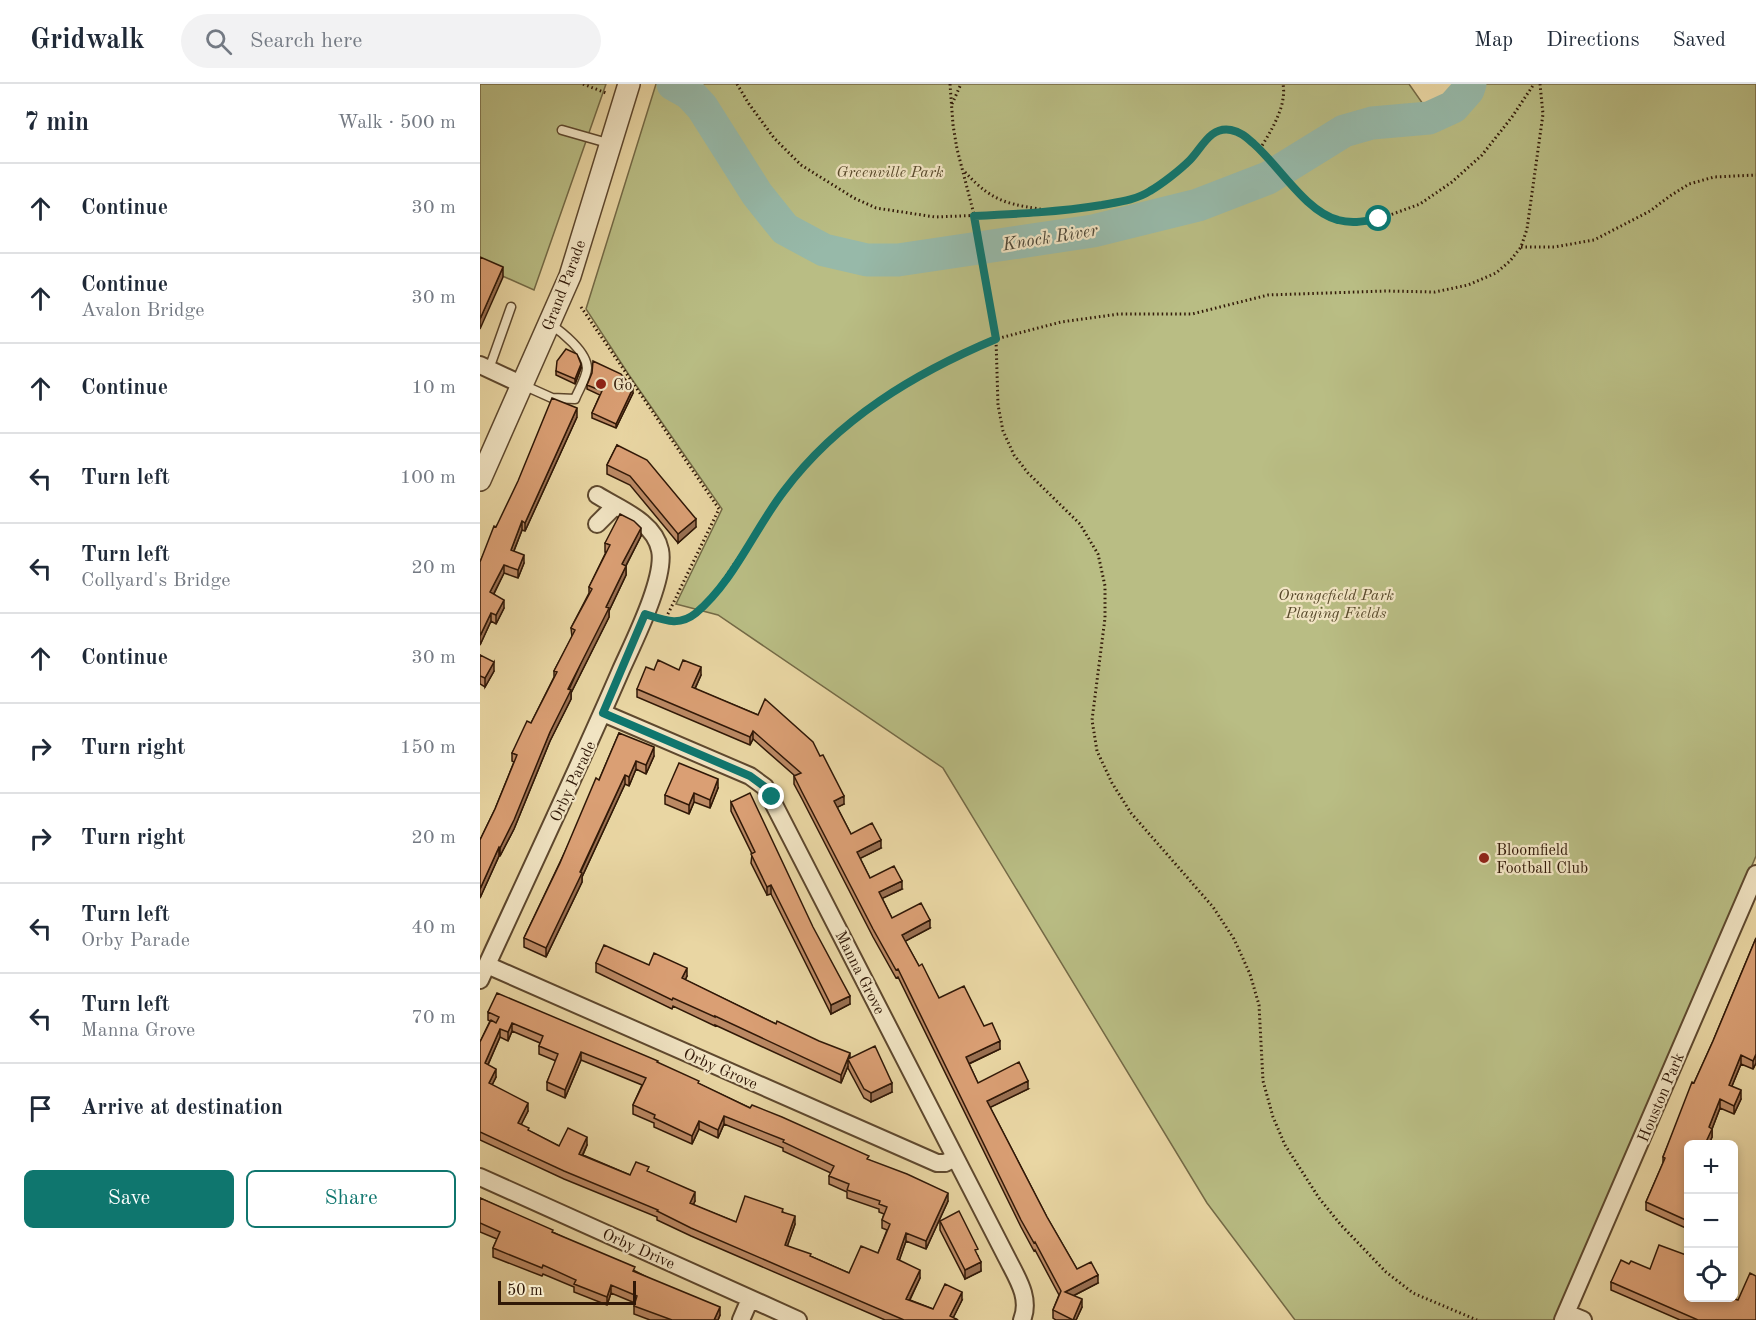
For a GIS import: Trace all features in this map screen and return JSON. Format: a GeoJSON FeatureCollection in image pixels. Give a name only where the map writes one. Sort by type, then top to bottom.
{"type":"FeatureCollection","features":[{"type":"Feature","properties":{"kind":"street","name":"Grand Parade"},"geometry":{"type":"LineString","coordinates":[[480,480],[570,276],[629,84]]}},
{"type":"Feature","properties":{"kind":"street"},"geometry":{"type":"LineString","coordinates":[[485,367],[522,386]]}},
{"type":"Feature","properties":{"kind":"street","name":"Orby Parade"},"geometry":{"type":"LineString","coordinates":[[483,973],[603,713],[645,614],[657,579],[661,554],[656,538],[638,519],[597,495]]}},
{"type":"Feature","properties":{"kind":"street"},"geometry":{"type":"LineString","coordinates":[[597,524],[615,506]]}},
{"type":"Feature","properties":{"kind":"street","name":"Manna Grove"},"geometry":{"type":"LineString","coordinates":[[603,713],[750,776],[765,787],[1024,1293],[1026,1306],[1022,1320]]}},
{"type":"Feature","properties":{"kind":"street","name":"Houston Park"},"geometry":{"type":"LineString","coordinates":[[1565,1316],[1756,874]]}},
{"type":"Feature","properties":{"kind":"street","name":"Orby Grove"},"geometry":{"type":"LineString","coordinates":[[483,973],[937,1163],[945,1163],[956,1158]]}},
{"type":"Feature","properties":{"kind":"street","name":"Orby Drive"},"geometry":{"type":"LineString","coordinates":[[480,1177],[798,1320]]}},
{"type":"Feature","properties":{"kind":"street"},"geometry":{"type":"LineString","coordinates":[[741,1320],[750,1299]]}},
{"type":"Feature","properties":{"kind":"street"},"geometry":{"type":"LineString","coordinates":[[1565,1316],[1583,1320]]}},
{"type":"Feature","properties":{"kind":"lane"},"geometry":{"type":"LineString","coordinates":[[562,130],[612,144]]}},
{"type":"Feature","properties":{"kind":"lane"},"geometry":{"type":"LineString","coordinates":[[485,367],[512,307]]}},
{"type":"Feature","properties":{"kind":"lane"},"geometry":{"type":"LineString","coordinates":[[522,386],[552,398],[575,399],[587,369],[586,362],[567,337],[550,323]]}},
{"type":"Feature","properties":{"kind":"path"},"geometry":{"type":"LineString","coordinates":[[583,84],[606,93]]}},
{"type":"Feature","properties":{"kind":"path"},"geometry":{"type":"LineString","coordinates":[[738,84],[774,138],[801,165],[854,198],[876,207],[935,217],[1058,212],[1125,201],[1149,192],[1189,161],[1211,134],[1221,130],[1231,130],[1242,134],[1260,149],[1322,213],[1338,220],[1354,222],[1379,219],[1420,204],[1452,182],[1482,155],[1534,84]]}},
{"type":"Feature","properties":{"kind":"path"},"geometry":{"type":"LineString","coordinates":[[950,84],[957,149],[977,226],[996,339],[998,405],[1003,431],[1014,455],[1028,473],[1080,524],[1098,554],[1105,586],[1105,618],[1092,720],[1097,751],[1112,783],[1131,813],[1213,907],[1234,939],[1251,974],[1259,1005],[1263,1081],[1273,1117],[1285,1145],[1319,1198],[1341,1225],[1386,1272],[1413,1293],[1477,1320]]}},
{"type":"Feature","properties":{"kind":"path"},"geometry":{"type":"LineString","coordinates":[[951,106],[961,84]]}},
{"type":"Feature","properties":{"kind":"path"},"geometry":{"type":"LineString","coordinates":[[1260,149],[1281,106],[1283,84]]}},
{"type":"Feature","properties":{"kind":"path"},"geometry":{"type":"LineString","coordinates":[[645,614],[672,622],[684,621],[712,597],[782,493],[800,471],[836,437],[880,400],[921,374],[996,339],[1061,322],[1119,314],[1192,314],[1268,295],[1386,291],[1435,292],[1468,285],[1496,273],[1521,247],[1527,229],[1543,114],[1540,84]]}},
{"type":"Feature","properties":{"kind":"path"},"geometry":{"type":"LineString","coordinates":[[964,171],[991,197],[1010,204],[1058,212]]}},
{"type":"Feature","properties":{"kind":"path"},"geometry":{"type":"LineString","coordinates":[[1521,247],[1554,247],[1594,240],[1650,211],[1689,184],[1714,177],[1756,175]]}},
{"type":"Feature","properties":{"kind":"path"},"geometry":{"type":"LineString","coordinates":[[581,307],[719,509],[665,620]]}},
{"type":"Feature","properties":{"kind":"green space"},"geometry":{"type":"Polygon","coordinates":[[[480,84],[606,84],[534,290],[480,266],[480,84]]]}},
{"type":"Feature","properties":{"kind":"green space","name":"Orangefield Park Playing Fields"},"geometry":{"type":"Polygon","coordinates":[[[656,84],[1409,84],[1425,107],[1447,102],[1459,84],[1756,84],[1756,856],[1556,1320],[1295,1320],[1207,1203],[943,768],[718,615],[676,604],[722,509],[586,309],[656,84]]]}},
{"type":"Feature","properties":{"kind":"building"},"geometry":{"type":"Polygon","coordinates":[[[480,257],[503,267],[480,319],[480,257]]]}},
{"type":"Feature","properties":{"kind":"building"},"geometry":{"type":"Polygon","coordinates":[[[566,349],[577,354],[581,364],[575,379],[556,371],[557,361],[566,349]]]}},
{"type":"Feature","properties":{"kind":"building"},"geometry":{"type":"Polygon","coordinates":[[[593,361],[621,374],[633,388],[616,424],[592,413],[602,391],[587,385],[592,373],[593,361]]]}},
{"type":"Feature","properties":{"kind":"building"},"geometry":{"type":"Polygon","coordinates":[[[552,398],[577,408],[525,523],[522,521],[511,550],[524,555],[518,570],[504,565],[490,592],[504,600],[496,615],[491,613],[480,636],[480,562],[494,526],[496,527],[518,481],[552,398]]]}},
{"type":"Feature","properties":{"kind":"building"},"geometry":{"type":"Polygon","coordinates":[[[617,445],[647,460],[696,519],[678,534],[630,476],[607,465],[617,445]]]}},
{"type":"Feature","properties":{"kind":"building"},"geometry":{"type":"Polygon","coordinates":[[[620,514],[634,521],[641,528],[622,564],[626,566],[606,607],[609,608],[568,689],[571,690],[550,732],[514,820],[480,889],[480,840],[517,755],[512,753],[527,721],[531,723],[557,672],[554,671],[575,630],[571,628],[592,589],[589,587],[610,545],[605,543],[620,514]]]}},
{"type":"Feature","properties":{"kind":"building"},"geometry":{"type":"Polygon","coordinates":[[[480,655],[494,662],[485,678],[480,676],[480,655]]]}},
{"type":"Feature","properties":{"kind":"building"},"geometry":{"type":"Polygon","coordinates":[[[658,660],[679,670],[683,660],[701,667],[692,687],[758,715],[765,699],[813,742],[820,756],[823,755],[844,796],[834,801],[851,834],[872,823],[881,840],[857,852],[870,878],[894,866],[902,881],[879,892],[892,918],[921,903],[930,920],[902,935],[919,966],[922,964],[939,998],[964,986],[984,1026],[992,1023],[1000,1041],[966,1057],[978,1083],[1019,1062],[1028,1081],[987,1101],[1047,1217],[1077,1269],[1091,1262],[1098,1275],[1065,1292],[1082,1299],[1073,1320],[1053,1310],[1061,1291],[1021,1220],[898,969],[896,970],[873,929],[802,792],[794,776],[801,773],[753,731],[750,737],[637,689],[646,667],[654,670],[658,660]]]}},
{"type":"Feature","properties":{"kind":"building"},"geometry":{"type":"Polygon","coordinates":[[[619,733],[654,747],[646,765],[636,761],[629,777],[625,775],[546,948],[524,938],[560,863],[596,778],[599,780],[619,733]]]}},
{"type":"Feature","properties":{"kind":"building"},"geometry":{"type":"Polygon","coordinates":[[[679,763],[718,779],[710,800],[694,793],[689,805],[665,795],[679,763]]]}},
{"type":"Feature","properties":{"kind":"building"},"geometry":{"type":"Polygon","coordinates":[[[750,793],[813,927],[850,996],[831,1005],[771,885],[767,887],[751,854],[755,852],[731,802],[750,793]]]}},
{"type":"Feature","properties":{"kind":"building"},"geometry":{"type":"Polygon","coordinates":[[[1756,938],[1756,1054],[1753,1061],[1741,1055],[1729,1085],[1741,1090],[1734,1106],[1720,1099],[1709,1127],[1712,1129],[1707,1140],[1684,1140],[1684,1219],[1646,1202],[1665,1158],[1663,1157],[1692,1082],[1694,1083],[1756,938]]]}},
{"type":"Feature","properties":{"kind":"building"},"geometry":{"type":"Polygon","coordinates":[[[604,945],[649,965],[654,953],[687,968],[682,978],[776,1024],[777,1021],[850,1053],[841,1075],[715,1016],[673,998],[672,1000],[596,963],[604,945]]]}},
{"type":"Feature","properties":{"kind":"building"},"geometry":{"type":"Polygon","coordinates":[[[497,993],[658,1061],[750,1108],[752,1105],[782,1117],[869,1156],[867,1159],[948,1193],[926,1241],[906,1233],[897,1259],[920,1270],[906,1299],[933,1309],[945,1284],[962,1292],[950,1316],[958,1320],[904,1320],[691,1228],[658,1210],[564,1171],[480,1132],[480,1042],[491,1020],[496,1023],[499,1017],[488,1012],[497,993]],[[512,1023],[508,1032],[500,1029],[485,1063],[496,1069],[489,1083],[528,1103],[518,1123],[529,1128],[528,1130],[559,1146],[568,1128],[587,1137],[579,1154],[630,1175],[636,1162],[649,1167],[647,1171],[695,1192],[690,1203],[736,1222],[745,1196],[783,1209],[782,1212],[795,1216],[785,1245],[811,1254],[810,1256],[849,1273],[861,1246],[878,1253],[890,1224],[882,1220],[887,1207],[879,1204],[880,1201],[847,1190],[849,1184],[829,1176],[834,1166],[783,1142],[784,1140],[724,1116],[718,1130],[699,1121],[692,1136],[633,1105],[646,1078],[581,1052],[565,1090],[547,1082],[558,1054],[539,1046],[543,1036],[512,1023]]]}},
{"type":"Feature","properties":{"kind":"building"},"geometry":{"type":"Polygon","coordinates":[[[875,1046],[892,1083],[871,1093],[864,1089],[848,1059],[875,1046]]]}},
{"type":"Feature","properties":{"kind":"building"},"geometry":{"type":"Polygon","coordinates":[[[480,1198],[635,1267],[633,1271],[720,1307],[714,1320],[672,1320],[634,1306],[637,1296],[611,1285],[607,1297],[574,1284],[576,1280],[543,1265],[542,1268],[493,1248],[500,1232],[480,1223],[480,1198]]]}},
{"type":"Feature","properties":{"kind":"building"},"geometry":{"type":"Polygon","coordinates":[[[959,1211],[978,1249],[975,1250],[981,1262],[965,1270],[940,1221],[959,1211]]]}},
{"type":"Feature","properties":{"kind":"building"},"geometry":{"type":"Polygon","coordinates":[[[1659,1245],[1684,1254],[1684,1302],[1738,1302],[1750,1273],[1756,1276],[1756,1320],[1698,1320],[1611,1282],[1621,1260],[1629,1264],[1631,1261],[1650,1269],[1659,1245]]]}},
{"type":"Feature","properties":{"kind":"waterway","name":"Knock River"},"geometry":{"type":"LineString","coordinates":[[673,84],[689,93],[702,107],[757,194],[785,229],[824,250],[867,260],[898,260],[1093,231],[1198,205],[1268,178],[1344,131],[1372,123],[1429,118],[1453,107],[1468,90],[1470,84]]}},
{"type":"Feature","properties":{"kind":"place","name":"Go"},"geometry":{"type":"Point","coordinates":[601,384]}},
{"type":"Feature","properties":{"kind":"place","name":"Bloomfield Football Club"},"geometry":{"type":"Point","coordinates":[1484,858]}},
{"type":"Feature","properties":{"kind":"route"},"geometry":{"type":"LineString","coordinates":[[772,797],[765,787],[750,776],[603,713],[645,614],[672,622],[684,621],[694,614],[712,597],[782,493],[800,471],[836,437],[880,400],[921,374],[996,339],[974,216],[1058,212],[1125,201],[1149,192],[1189,161],[1211,134],[1221,130],[1231,130],[1242,134],[1260,149],[1322,213],[1338,220],[1354,222],[1379,219]]}},
{"type":"Feature","properties":{"kind":"park label","name":"Greenville Park"},"geometry":{"type":"Point","coordinates":[890,171]}}]}
